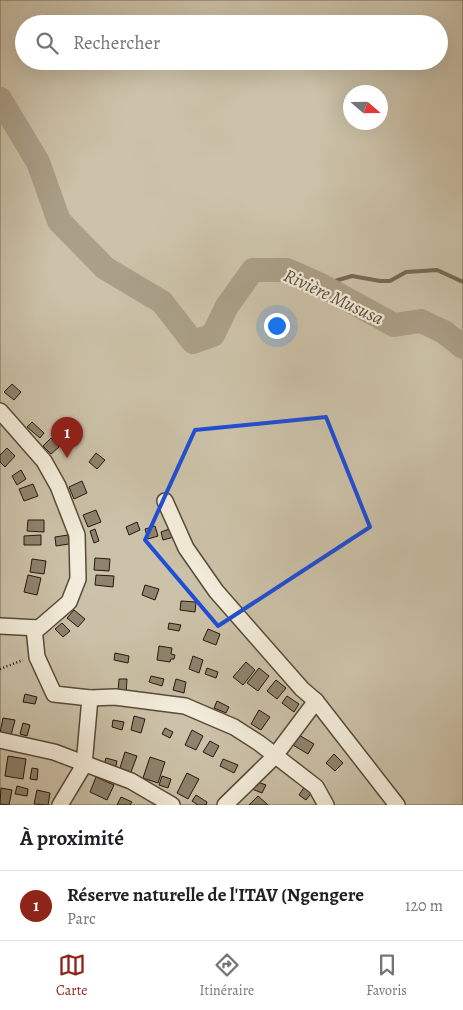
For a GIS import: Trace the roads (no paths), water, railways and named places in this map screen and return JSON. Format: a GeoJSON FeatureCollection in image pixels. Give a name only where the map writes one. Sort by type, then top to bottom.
{"type":"FeatureCollection","features":[{"type":"Feature","properties":{"kind":"street"},"geometry":{"type":"LineString","coordinates":[[0,411],[44,461],[62,494],[77,535],[78,579],[69,602],[39,628],[0,626]]}},
{"type":"Feature","properties":{"kind":"street"},"geometry":{"type":"LineString","coordinates":[[165,501],[186,548],[216,590],[302,688],[316,701],[397,805]]}},
{"type":"Feature","properties":{"kind":"street"},"geometry":{"type":"LineString","coordinates":[[34,628],[37,657],[54,694],[90,698],[115,697],[185,706],[234,727],[259,743],[274,757],[316,787],[326,805]]}},
{"type":"Feature","properties":{"kind":"street"},"geometry":{"type":"LineString","coordinates":[[60,805],[84,765],[90,698]]}},
{"type":"Feature","properties":{"kind":"street"},"geometry":{"type":"LineString","coordinates":[[225,805],[274,757],[316,701]]}},
{"type":"Feature","properties":{"kind":"street"},"geometry":{"type":"LineString","coordinates":[[0,740],[54,752],[84,765],[131,781],[172,805]]}},
{"type":"Feature","properties":{"kind":"waterway","name":"Rivière Mususa"},"geometry":{"type":"LineString","coordinates":[[0,99],[38,162],[59,221],[105,268],[162,302],[193,342],[213,335],[227,306],[253,270],[287,270],[321,285],[394,325],[421,321],[444,332],[463,347]]}},
{"type":"Feature","properties":{"kind":"waterway"},"geometry":{"type":"LineString","coordinates":[[321,285],[352,276],[390,281],[406,272],[437,270],[463,282]]}},
{"type":"Feature","properties":{"kind":"place","name":"Réserve naturelle de l'ITAV (Ngengere"},"geometry":{"type":"Point","coordinates":[67,458]}}]}
